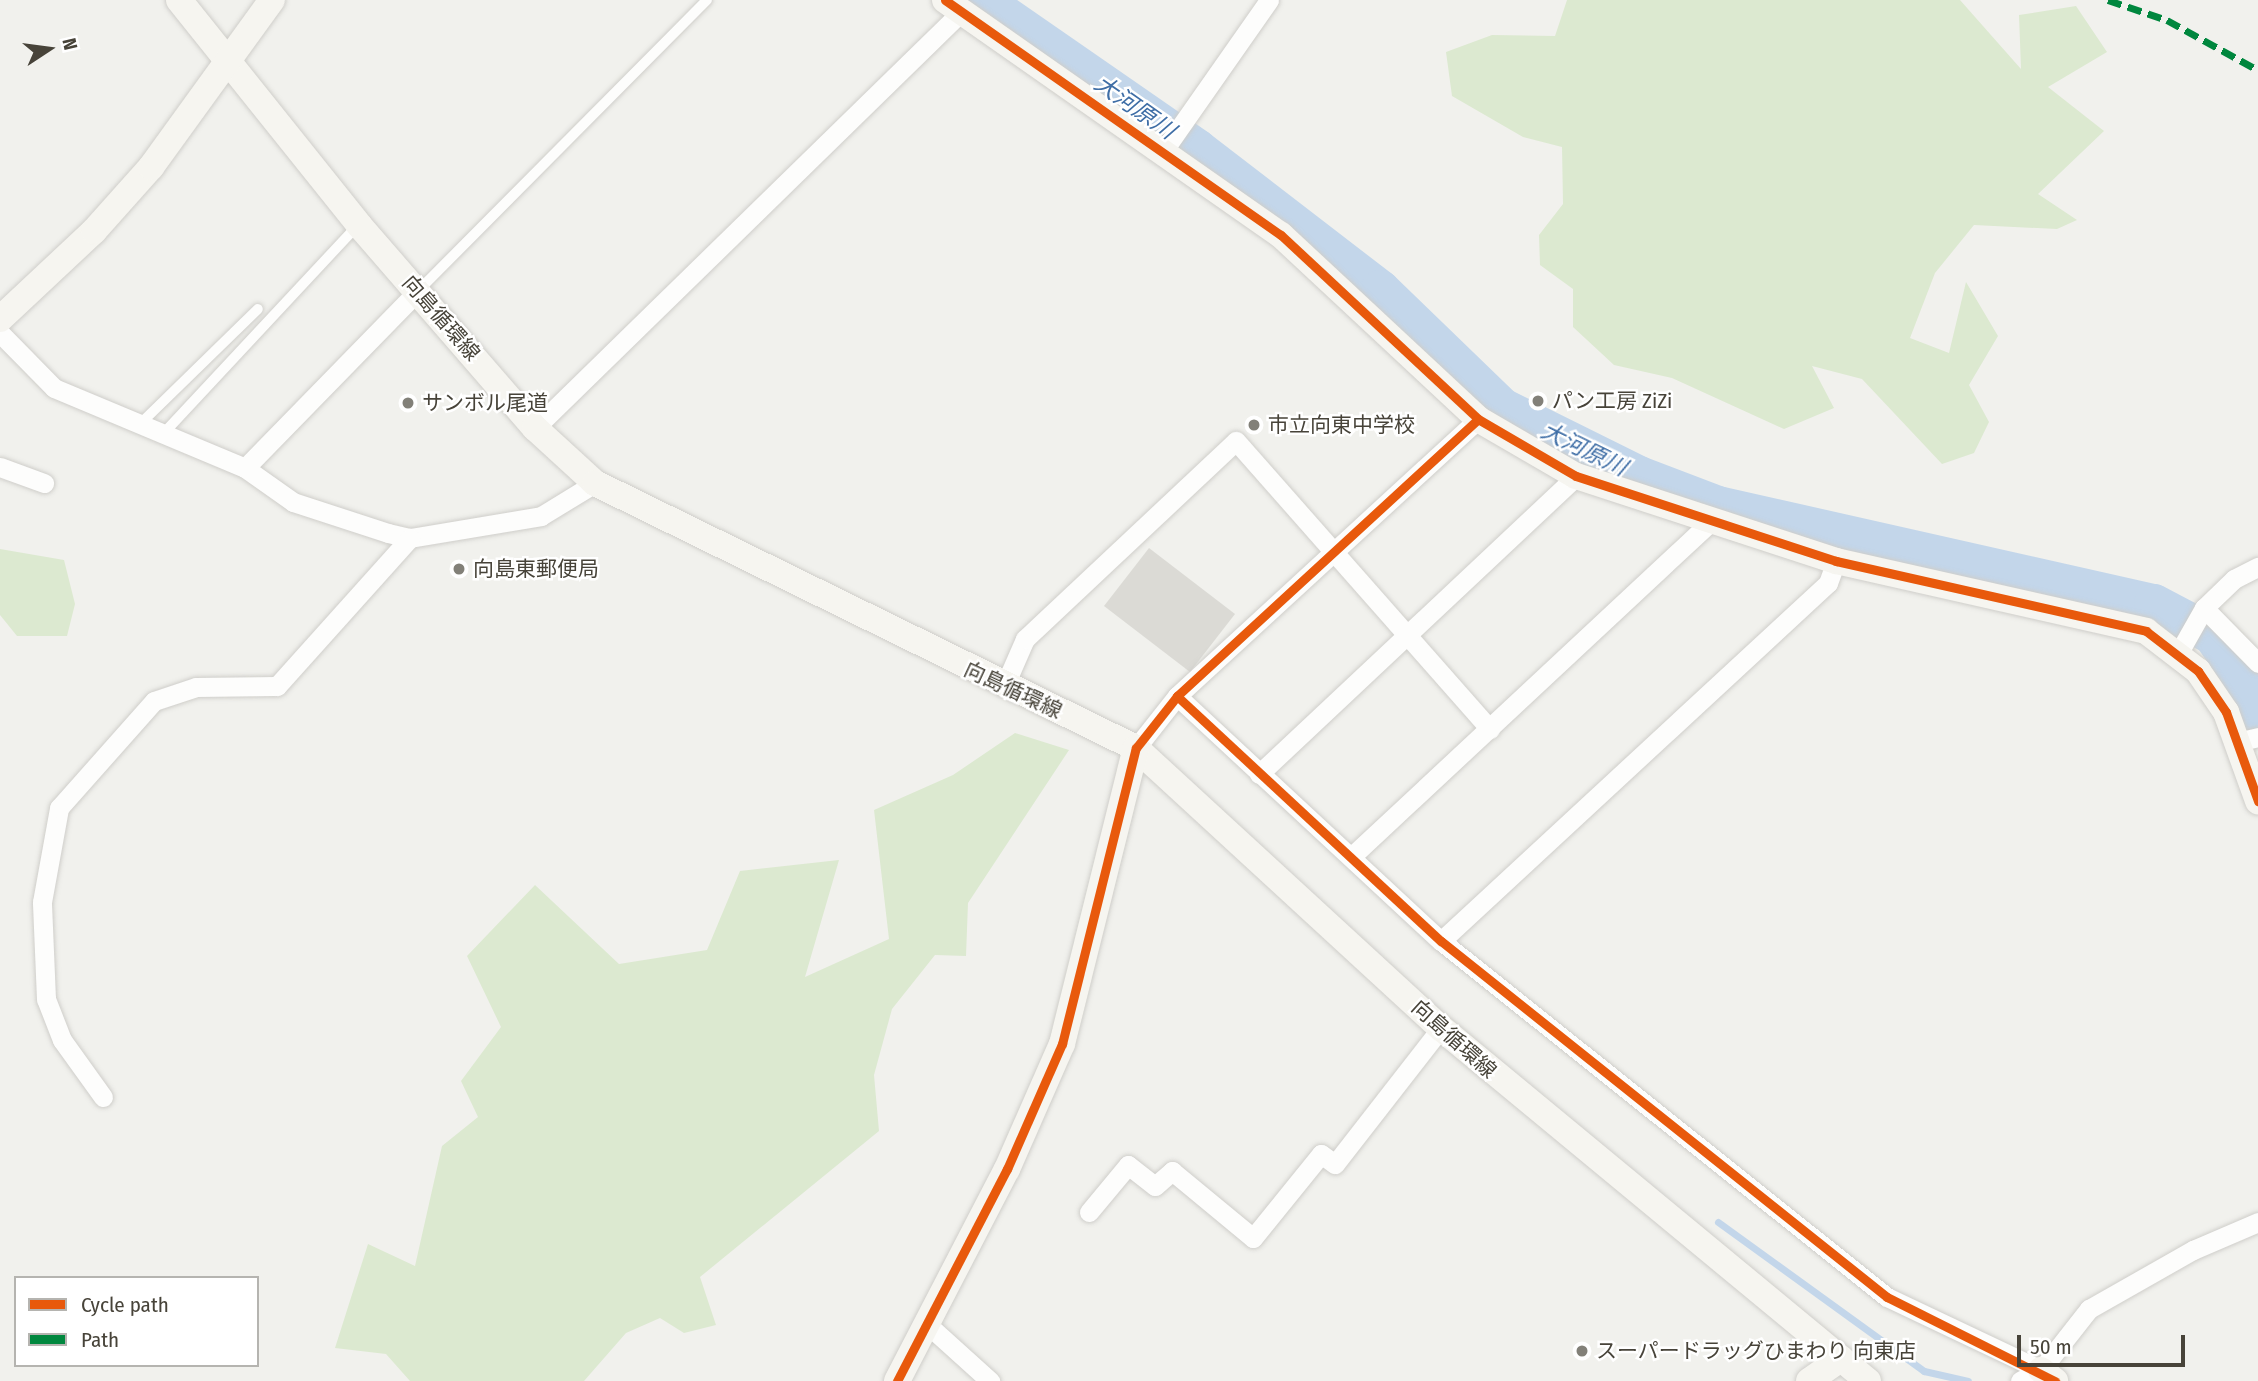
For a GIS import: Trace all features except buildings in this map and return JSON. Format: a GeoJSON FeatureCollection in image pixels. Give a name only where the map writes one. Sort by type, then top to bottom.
{"type":"FeatureCollection","features":[{"type":"Feature","properties":{"kind":"street","name":"向島循環線"},"geometry":{"type":"LineString","coordinates":[[179,0],[359,225],[535,428],[595,483],[1004,687],[1136,748],[1441,1028],[1868,1381]]}},
{"type":"Feature","properties":{"kind":"street"},"geometry":{"type":"LineString","coordinates":[[0,319],[94,232],[229,60],[272,0]]}},
{"type":"Feature","properties":{"kind":"street"},"geometry":{"type":"LineString","coordinates":[[1164,150],[1269,0]]}},
{"type":"Feature","properties":{"kind":"street"},"geometry":{"type":"LineString","coordinates":[[535,428],[953,6],[1164,150],[1281,235],[1478,419],[1576,477],[1708,524],[1836,561],[2105,618],[2183,645],[2226,712],[2248,740],[2258,801]]}},
{"type":"Feature","properties":{"kind":"street"},"geometry":{"type":"LineString","coordinates":[[245,468],[418,291]]}},
{"type":"Feature","properties":{"kind":"street"},"geometry":{"type":"LineString","coordinates":[[0,333],[54,388],[245,468],[293,502],[410,538],[541,516],[595,483]]}},
{"type":"Feature","properties":{"kind":"street"},"geometry":{"type":"LineString","coordinates":[[897,1381],[928,1325],[1062,1044],[1136,748],[1177,696],[1478,419]]}},
{"type":"Feature","properties":{"kind":"street"},"geometry":{"type":"LineString","coordinates":[[1004,687],[1025,639],[1236,441],[1332,555],[1408,635],[1490,729]]}},
{"type":"Feature","properties":{"kind":"street"},"geometry":{"type":"LineString","coordinates":[[0,467],[44,484]]}},
{"type":"Feature","properties":{"kind":"street"},"geometry":{"type":"LineString","coordinates":[[1259,774],[1576,477]]}},
{"type":"Feature","properties":{"kind":"street"},"geometry":{"type":"LineString","coordinates":[[1351,857],[1708,524]]}},
{"type":"Feature","properties":{"kind":"street"},"geometry":{"type":"LineString","coordinates":[[103,1097],[62,1040],[46,999],[42,902],[59,808],[154,701],[197,687],[277,686],[410,538]]}},
{"type":"Feature","properties":{"kind":"street"},"geometry":{"type":"LineString","coordinates":[[1441,941],[1828,583],[1836,561]]}},
{"type":"Feature","properties":{"kind":"street"},"geometry":{"type":"LineString","coordinates":[[2183,645],[2204,608],[2258,567]]}},
{"type":"Feature","properties":{"kind":"street"},"geometry":{"type":"LineString","coordinates":[[2204,608],[2258,663]]}},
{"type":"Feature","properties":{"kind":"street"},"geometry":{"type":"LineString","coordinates":[[1177,696],[1441,941],[1887,1297],[2038,1377],[2089,1309],[2193,1250],[2258,1222]]}},
{"type":"Feature","properties":{"kind":"street"},"geometry":{"type":"LineString","coordinates":[[1089,1212],[1128,1165],[1155,1186],[1172,1171],[1253,1238],[1321,1154],[1335,1164],[1441,1028]]}},
{"type":"Feature","properties":{"kind":"street"},"geometry":{"type":"LineString","coordinates":[[928,1325],[990,1381]]}},
{"type":"Feature","properties":{"kind":"street"},"geometry":{"type":"LineString","coordinates":[[1809,1381],[1842,1359]]}},
{"type":"Feature","properties":{"kind":"lane"},"geometry":{"type":"LineString","coordinates":[[418,291],[707,0]]}},
{"type":"Feature","properties":{"kind":"lane"},"geometry":{"type":"LineString","coordinates":[[162,434],[359,225]]}},
{"type":"Feature","properties":{"kind":"lane"},"geometry":{"type":"LineString","coordinates":[[139,425],[258,309]]}},
{"type":"Feature","properties":{"kind":"green space"},"geometry":{"type":"Polygon","coordinates":[[[1567,0],[1960,0],[2021,69],[2019,15],[2076,6],[2107,52],[2048,87],[2104,131],[2038,194],[2077,220],[2057,229],[1974,225],[1935,273],[1910,338],[1949,353],[1966,282],[1998,336],[1969,385],[1989,422],[1974,453],[1942,464],[1862,379],[1812,366],[1834,408],[1784,429],[1672,378],[1614,365],[1573,327],[1573,289],[1540,265],[1539,235],[1563,204],[1562,147],[1523,137],[1452,96],[1446,52],[1492,35],[1555,36],[1567,0]]]}},
{"type":"Feature","properties":{"kind":"green space"},"geometry":{"type":"Polygon","coordinates":[[[0,549],[64,560],[75,604],[67,636],[17,636],[0,615],[0,549]]]}},
{"type":"Feature","properties":{"kind":"green space"},"geometry":{"type":"Polygon","coordinates":[[[1015,733],[1069,750],[968,903],[966,956],[935,955],[892,1009],[874,1075],[879,1131],[700,1277],[716,1325],[684,1333],[660,1318],[626,1333],[584,1381],[410,1381],[386,1354],[335,1348],[368,1244],[415,1266],[442,1146],[478,1117],[461,1081],[501,1027],[467,956],[535,885],[619,964],[707,950],[740,871],[839,860],[805,977],[889,939],[874,810],[953,775],[1015,733]]]}},
{"type":"Feature","properties":{"kind":"waterway","name":"大河原川"},"geometry":{"type":"LineString","coordinates":[[982,0],[1197,149],[1380,290],[1502,408],[1639,476],[1718,506],[2154,604],[2213,635],[2245,681],[2258,717]]}},
{"type":"Feature","properties":{"kind":"waterway"},"geometry":{"type":"LineString","coordinates":[[1718,1222],[1924,1371],[1968,1381]]}},
{"type":"Feature","properties":{"kind":"marked path"},"geometry":{"type":"LineString","coordinates":[[2108,0],[2167,20],[2258,70]]}},
{"type":"Feature","properties":{"kind":"cycle path"},"geometry":{"type":"LineString","coordinates":[[945,0],[1281,235],[1478,419],[1576,476],[1836,561],[2146,631],[2198,671],[2226,712],[2258,801]]}},
{"type":"Feature","properties":{"kind":"cycle path"},"geometry":{"type":"LineString","coordinates":[[897,1381],[1007,1169],[1062,1044],[1136,748],[1177,696],[1478,419]]}},
{"type":"Feature","properties":{"kind":"cycle path"},"geometry":{"type":"LineString","coordinates":[[1177,696],[1441,941],[1887,1297],[2055,1381]]}},
{"type":"Feature","properties":{"kind":"place","name":"パン工房 ZiZi"},"geometry":{"type":"Point","coordinates":[1538,401]}},
{"type":"Feature","properties":{"kind":"place","name":"サンボル尾道"},"geometry":{"type":"Point","coordinates":[408,403]}},
{"type":"Feature","properties":{"kind":"place","name":"市立向東中学校"},"geometry":{"type":"Point","coordinates":[1254,425]}},
{"type":"Feature","properties":{"kind":"place","name":"向島東郵便局"},"geometry":{"type":"Point","coordinates":[459,569]}},
{"type":"Feature","properties":{"kind":"place","name":"スーパードラッグひまわり 向東店"},"geometry":{"type":"Point","coordinates":[1582,1351]}}]}
